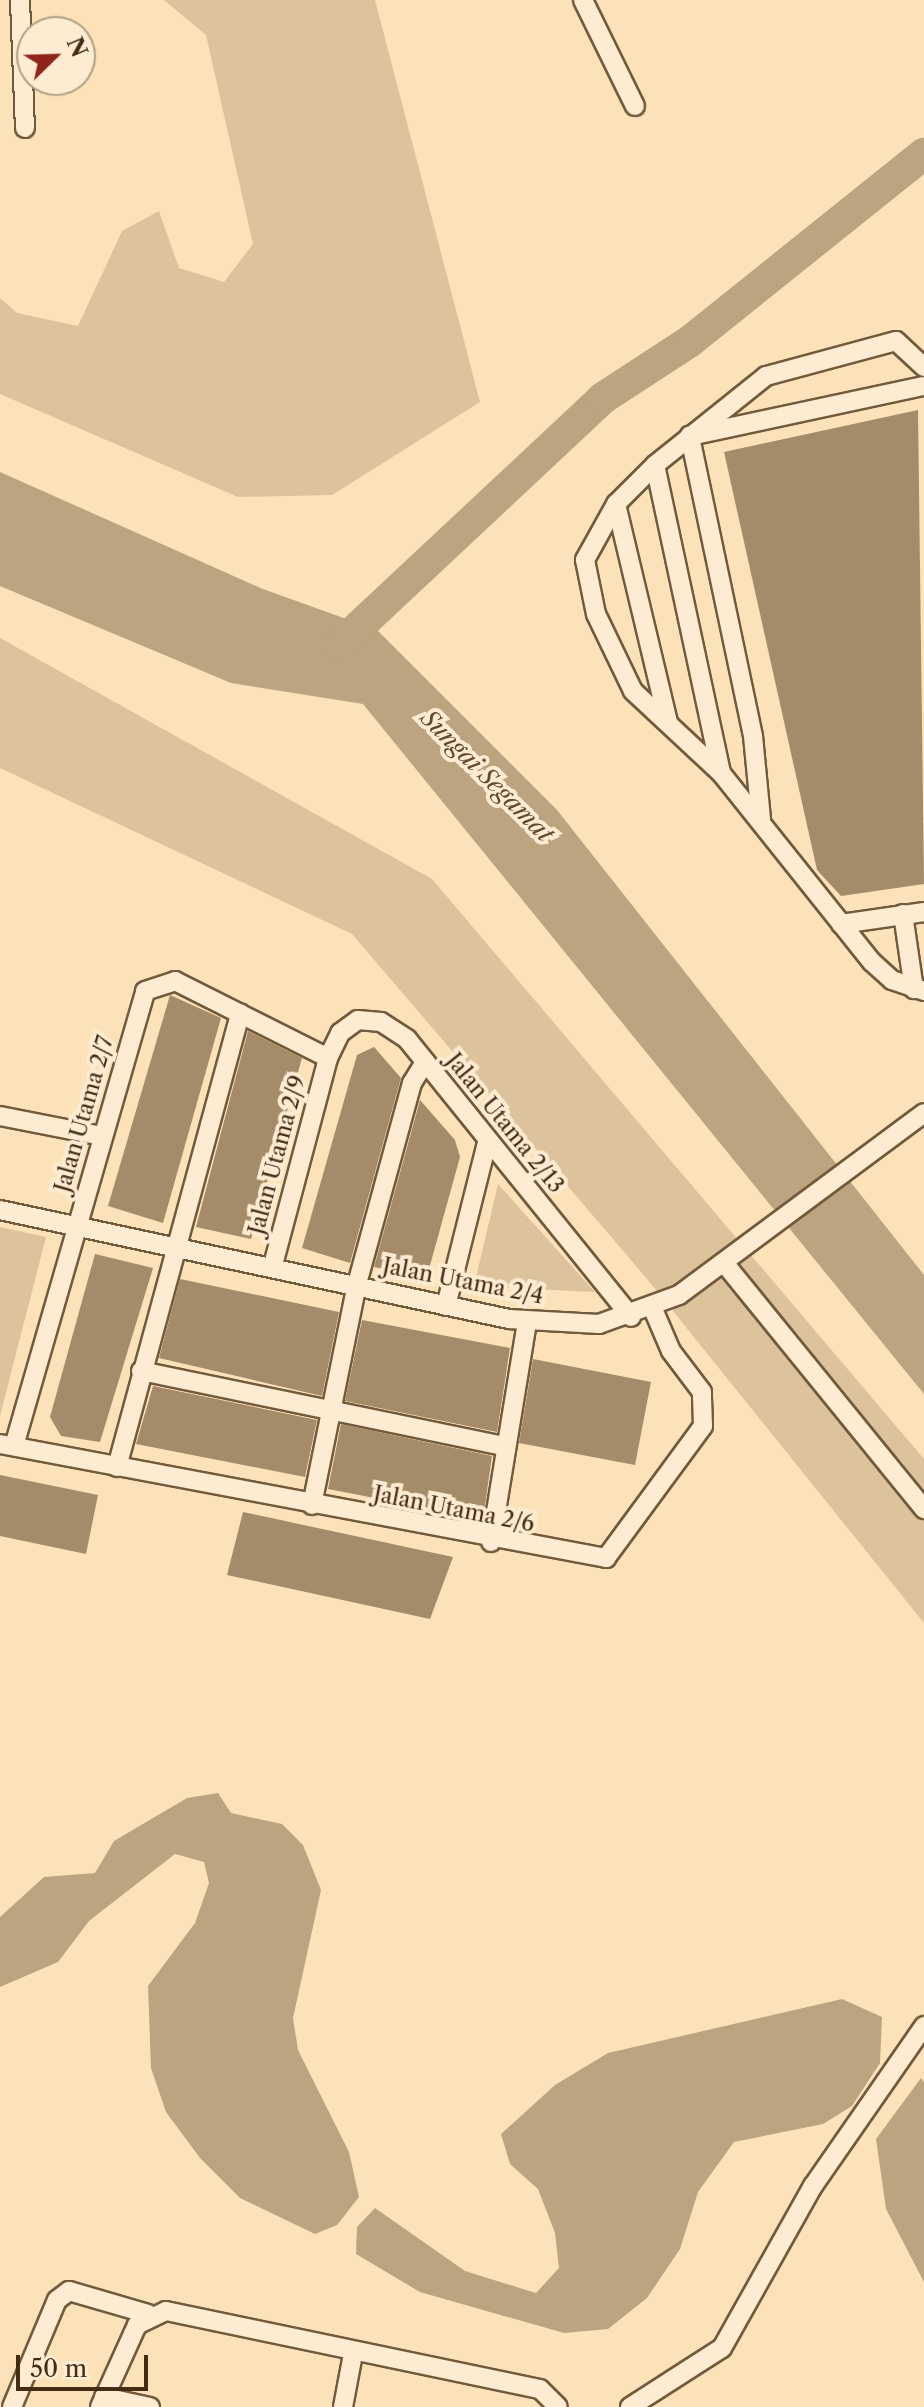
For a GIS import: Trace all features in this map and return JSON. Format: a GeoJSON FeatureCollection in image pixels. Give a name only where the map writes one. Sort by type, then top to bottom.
{"type":"FeatureCollection","features":[{"type":"Feature","properties":{"kind":"street"},"geometry":{"type":"LineString","coordinates":[[20,0],[25,128]]}},
{"type":"Feature","properties":{"kind":"street"},"geometry":{"type":"LineString","coordinates":[[583,0],[635,106]]}},
{"type":"Feature","properties":{"kind":"street"},"geometry":{"type":"LineString","coordinates":[[919,990],[892,980],[841,924],[761,819],[721,773],[668,723],[613,660],[587,584],[590,542],[616,504],[690,436],[782,368],[896,341],[924,367]]}},
{"type":"Feature","properties":{"kind":"street"},"geometry":{"type":"LineString","coordinates":[[690,436],[924,386]]}},
{"type":"Feature","properties":{"kind":"street"},"geometry":{"type":"LineString","coordinates":[[690,436],[747,705],[761,819]]}},
{"type":"Feature","properties":{"kind":"street"},"geometry":{"type":"LineString","coordinates":[[655,465],[721,773]]}},
{"type":"Feature","properties":{"kind":"street"},"geometry":{"type":"LineString","coordinates":[[616,504],[668,723]]}},
{"type":"Feature","properties":{"kind":"street"},"geometry":{"type":"LineString","coordinates":[[841,924],[924,912]]}},
{"type":"Feature","properties":{"kind":"street"},"geometry":{"type":"LineString","coordinates":[[903,914],[919,990]]}},
{"type":"Feature","properties":{"kind":"street","name":"Jalan Utama 2/7"},"geometry":{"type":"LineString","coordinates":[[7,1445],[77,1227],[145,991],[175,981],[328,1058]]}},
{"type":"Feature","properties":{"kind":"street"},"geometry":{"type":"LineString","coordinates":[[117,1467],[173,1246],[240,1013]]}},
{"type":"Feature","properties":{"kind":"street","name":"Jalan Utama 2/13"},"geometry":{"type":"LineString","coordinates":[[328,1058],[340,1033],[358,1020],[381,1022],[425,1062],[487,1143],[631,1317]]}},
{"type":"Feature","properties":{"kind":"street","name":"Jalan Utama 2/9"},"geometry":{"type":"LineString","coordinates":[[273,1265],[328,1058]]}},
{"type":"Feature","properties":{"kind":"street"},"geometry":{"type":"LineString","coordinates":[[312,1505],[357,1284],[412,1083],[425,1062]]}},
{"type":"Feature","properties":{"kind":"street"},"geometry":{"type":"LineString","coordinates":[[0,1116],[102,1136]]}},
{"type":"Feature","properties":{"kind":"street","name":"Jalan Utama 2/4"},"geometry":{"type":"LineString","coordinates":[[0,1210],[273,1265],[446,1306],[527,1321],[599,1324],[653,1309],[732,1259],[916,1118]]}},
{"type":"Feature","properties":{"kind":"street"},"geometry":{"type":"LineString","coordinates":[[446,1306],[487,1143]]}},
{"type":"Feature","properties":{"kind":"street"},"geometry":{"type":"LineString","coordinates":[[732,1259],[924,1509]]}},
{"type":"Feature","properties":{"kind":"street","name":"Jalan Utama 2/6"},"geometry":{"type":"LineString","coordinates":[[7,1445],[491,1542],[591,1559],[620,1549],[656,1481],[703,1426],[706,1409],[653,1309]]}},
{"type":"Feature","properties":{"kind":"street"},"geometry":{"type":"LineString","coordinates":[[491,1542],[504,1446],[527,1321]]}},
{"type":"Feature","properties":{"kind":"street"},"geometry":{"type":"LineString","coordinates":[[141,1371],[504,1446]]}},
{"type":"Feature","properties":{"kind":"street"},"geometry":{"type":"LineString","coordinates":[[630,2407],[722,2348],[813,2186],[924,2026]]}},
{"type":"Feature","properties":{"kind":"street"},"geometry":{"type":"LineString","coordinates":[[12,2407],[57,2300],[69,2291],[148,2314],[166,2311],[353,2354],[540,2389],[558,2407]]}},
{"type":"Feature","properties":{"kind":"street"},"geometry":{"type":"LineString","coordinates":[[148,2314],[102,2402],[150,2407]]}},
{"type":"Feature","properties":{"kind":"street"},"geometry":{"type":"LineString","coordinates":[[343,2407],[353,2354]]}},
{"type":"Feature","properties":{"kind":"shaded area"},"geometry":{"type":"Polygon","coordinates":[[[164,0],[375,0],[480,402],[332,495],[238,497],[0,394],[0,298],[17,313],[78,326],[122,231],[159,211],[179,268],[224,282],[253,244],[206,35],[164,0]]]}},
{"type":"Feature","properties":{"kind":"shaded area"},"geometry":{"type":"Polygon","coordinates":[[[0,638],[432,879],[924,1459],[924,1623],[648,1280],[352,934],[0,768],[0,638]]]}},
{"type":"Feature","properties":{"kind":"shaded area"},"geometry":{"type":"Polygon","coordinates":[[[498,1184],[595,1292],[474,1286],[498,1184]]]}},
{"type":"Feature","properties":{"kind":"shaded area"},"geometry":{"type":"Polygon","coordinates":[[[0,1227],[46,1237],[0,1416],[0,1227]]]}},
{"type":"Feature","properties":{"kind":"water","name":"Sungai Segamat"},"geometry":{"type":"Polygon","coordinates":[[[0,472],[263,589],[377,630],[557,810],[924,1275],[924,1394],[363,704],[231,683],[0,586],[0,472]]]}},
{"type":"Feature","properties":{"kind":"water"},"geometry":{"type":"Polygon","coordinates":[[[218,1793],[231,1813],[282,1824],[303,1845],[321,1890],[293,2018],[298,2050],[349,2152],[359,2197],[337,2225],[315,2234],[240,2198],[200,2158],[166,2112],[151,2068],[148,1986],[195,1923],[209,1883],[204,1862],[175,1854],[89,1921],[58,1962],[0,1987],[0,1917],[44,1877],[95,1873],[114,1841],[187,1798],[218,1793]]]}},
{"type":"Feature","properties":{"kind":"water"},"geometry":{"type":"Polygon","coordinates":[[[842,1999],[882,2017],[880,2063],[852,2106],[823,2124],[734,2142],[698,2192],[680,2249],[647,2298],[608,2329],[564,2333],[420,2292],[356,2254],[357,2227],[375,2208],[465,2271],[536,2293],[559,2268],[555,2233],[538,2189],[510,2164],[501,2134],[555,2085],[608,2053],[842,1999]]]}},
{"type":"Feature","properties":{"kind":"water"},"geometry":{"type":"Polygon","coordinates":[[[921,2078],[924,2082],[924,2282],[886,2209],[876,2139],[921,2078]]]}},
{"type":"Feature","properties":{"kind":"building"},"geometry":{"type":"Polygon","coordinates":[[[918,410],[924,884],[841,896],[817,870],[724,452],[918,410]]]}},
{"type":"Feature","properties":{"kind":"building"},"geometry":{"type":"Polygon","coordinates":[[[170,995],[221,1018],[163,1223],[108,1206],[170,995]]]}},
{"type":"Feature","properties":{"kind":"building"},"geometry":{"type":"Polygon","coordinates":[[[248,1031],[302,1058],[251,1239],[196,1227],[248,1031]]]}},
{"type":"Feature","properties":{"kind":"building"},"geometry":{"type":"Polygon","coordinates":[[[374,1047],[401,1078],[350,1263],[302,1248],[357,1055],[374,1047]]]}},
{"type":"Feature","properties":{"kind":"building"},"geometry":{"type":"Polygon","coordinates":[[[420,1100],[455,1140],[460,1157],[429,1269],[416,1275],[374,1267],[420,1100]]]}},
{"type":"Feature","properties":{"kind":"building"},"geometry":{"type":"Polygon","coordinates":[[[95,1254],[153,1268],[100,1442],[61,1436],[50,1417],[95,1254]]]}},
{"type":"Feature","properties":{"kind":"building"},"geometry":{"type":"Polygon","coordinates":[[[180,1279],[339,1312],[322,1396],[159,1358],[180,1279]]]}},
{"type":"Feature","properties":{"kind":"building"},"geometry":{"type":"Polygon","coordinates":[[[362,1320],[510,1348],[497,1432],[345,1401],[362,1320]]]}},
{"type":"Feature","properties":{"kind":"building"},"geometry":{"type":"Polygon","coordinates":[[[533,1359],[651,1382],[635,1465],[519,1443],[533,1359]]]}},
{"type":"Feature","properties":{"kind":"building"},"geometry":{"type":"Polygon","coordinates":[[[153,1386],[317,1420],[305,1477],[136,1444],[153,1386]]]}},
{"type":"Feature","properties":{"kind":"building"},"geometry":{"type":"Polygon","coordinates":[[[341,1424],[492,1456],[483,1519],[328,1489],[341,1424]]]}},
{"type":"Feature","properties":{"kind":"building"},"geometry":{"type":"Polygon","coordinates":[[[0,1475],[98,1495],[86,1554],[0,1536],[0,1475]]]}},
{"type":"Feature","properties":{"kind":"building"},"geometry":{"type":"Polygon","coordinates":[[[243,1512],[453,1557],[430,1619],[227,1575],[243,1512]]]}},
{"type":"Feature","properties":{"kind":"waterway"},"geometry":{"type":"LineString","coordinates":[[336,648],[603,398],[689,342],[924,154]]}}]}
